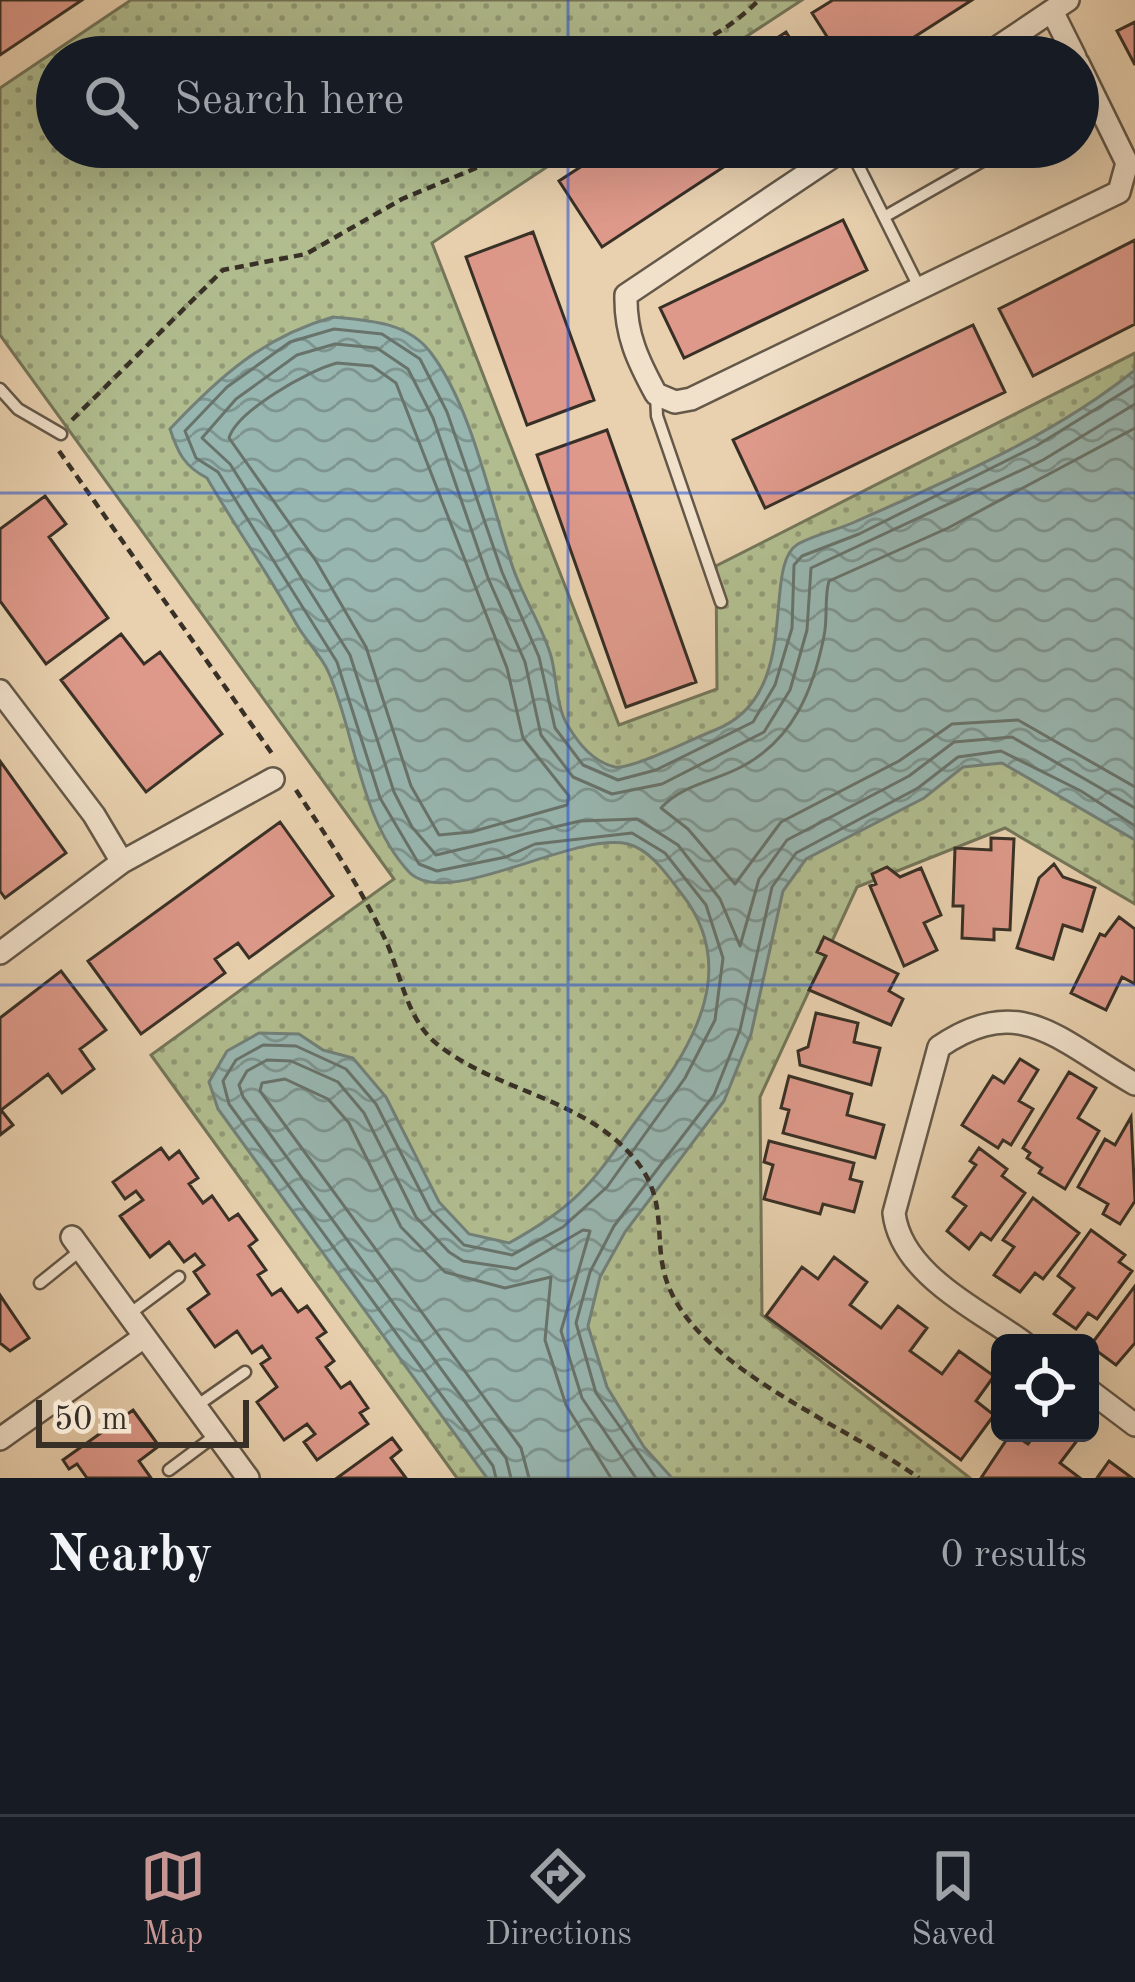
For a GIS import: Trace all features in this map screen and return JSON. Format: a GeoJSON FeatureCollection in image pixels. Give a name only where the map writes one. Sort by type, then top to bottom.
{"type":"FeatureCollection","features":[{"type":"Feature","properties":{"kind":"street"},"geometry":{"type":"LineString","coordinates":[[1014,36],[1060,5],[1069,36]]}},
{"type":"Feature","properties":{"kind":"street"},"geometry":{"type":"LineString","coordinates":[[816,168],[626,295],[625,321],[634,354],[665,398],[750,373],[1119,192],[1127,164],[1099,122]]}},
{"type":"Feature","properties":{"kind":"street"},"geometry":{"type":"LineString","coordinates":[[0,691],[94,815],[122,862]]}},
{"type":"Feature","properties":{"kind":"street"},"geometry":{"type":"LineString","coordinates":[[0,953],[122,862],[284,778]]}},
{"type":"Feature","properties":{"kind":"street"},"geometry":{"type":"LineString","coordinates":[[1012,1334],[915,1263],[897,1238],[895,1213],[939,1047],[975,1023],[1019,1018],[1135,1084]]}},
{"type":"Feature","properties":{"kind":"street"},"geometry":{"type":"LineString","coordinates":[[76,1244],[248,1478]]}},
{"type":"Feature","properties":{"kind":"street"},"geometry":{"type":"LineString","coordinates":[[0,1438],[144,1336]]}},
{"type":"Feature","properties":{"kind":"street"},"geometry":{"type":"LineString","coordinates":[[1099,1398],[1135,1425]]}},
{"type":"Feature","properties":{"kind":"lane"},"geometry":{"type":"LineString","coordinates":[[859,168],[920,290]]}},
{"type":"Feature","properties":{"kind":"lane"},"geometry":{"type":"LineString","coordinates":[[884,217],[970,168]]}},
{"type":"Feature","properties":{"kind":"lane"},"geometry":{"type":"LineString","coordinates":[[0,389],[18,409],[61,434]]}},
{"type":"Feature","properties":{"kind":"lane"},"geometry":{"type":"LineString","coordinates":[[665,398],[657,416],[721,602]]}},
{"type":"Feature","properties":{"kind":"lane"},"geometry":{"type":"LineString","coordinates":[[40,1283],[76,1244]]}},
{"type":"Feature","properties":{"kind":"lane"},"geometry":{"type":"LineString","coordinates":[[128,1315],[179,1277]]}},
{"type":"Feature","properties":{"kind":"lane"},"geometry":{"type":"LineString","coordinates":[[195,1407],[245,1372]]}},
{"type":"Feature","properties":{"kind":"lane"},"geometry":{"type":"LineString","coordinates":[[169,1470],[216,1435]]}},
{"type":"Feature","properties":{"kind":"path"},"geometry":{"type":"LineString","coordinates":[[711,36],[759,0]]}},
{"type":"Feature","properties":{"kind":"path"},"geometry":{"type":"LineString","coordinates":[[479,168],[402,199],[306,254],[224,270],[61,434],[59,451],[284,778],[386,939],[413,1014],[433,1041],[471,1067],[574,1111],[615,1139],[648,1176],[658,1197],[671,1293],[694,1327],[730,1358],[919,1478]]}},
{"type":"Feature","properties":{"kind":"green space"},"geometry":{"type":"Polygon","coordinates":[[[131,0],[802,0],[747,36],[77,36],[131,0]]]}},
{"type":"Feature","properties":{"kind":"green space"},"geometry":{"type":"Polygon","coordinates":[[[36,64],[36,168],[545,168],[432,243],[619,725],[717,689],[716,566],[1135,353],[1135,904],[1005,828],[857,887],[760,1097],[762,1315],[970,1478],[457,1478],[151,1055],[394,879],[0,335],[0,88],[36,64]]]}},
{"type":"Feature","properties":{"kind":"water"},"geometry":{"type":"Polygon","coordinates":[[[333,317],[386,324],[411,335],[445,375],[469,427],[516,577],[547,644],[564,718],[587,751],[615,767],[663,753],[743,713],[761,689],[771,662],[782,577],[787,557],[798,544],[1001,454],[1071,415],[1135,370],[1135,840],[1002,763],[963,767],[924,798],[806,859],[783,891],[751,1034],[724,1101],[625,1232],[600,1277],[588,1326],[607,1387],[644,1447],[672,1478],[487,1478],[218,1109],[209,1082],[227,1051],[259,1033],[299,1034],[323,1050],[353,1058],[386,1097],[439,1202],[469,1234],[509,1243],[557,1213],[602,1167],[682,1055],[695,1029],[709,975],[698,920],[665,872],[636,847],[604,843],[576,848],[451,882],[427,881],[409,872],[392,850],[369,802],[325,665],[207,478],[183,458],[170,429],[244,361],[285,336],[333,317]]]}},
{"type":"Feature","properties":{"kind":"building"},"geometry":{"type":"Polygon","coordinates":[[[0,0],[82,0],[0,55],[0,0]]]}},
{"type":"Feature","properties":{"kind":"building"},"geometry":{"type":"Polygon","coordinates":[[[833,0],[972,0],[916,36],[827,36],[812,13],[833,0]]]}},
{"type":"Feature","properties":{"kind":"building"},"geometry":{"type":"Polygon","coordinates":[[[1135,22],[1135,65],[1117,31],[1135,22]]]}},
{"type":"Feature","properties":{"kind":"building"},"geometry":{"type":"Polygon","coordinates":[[[579,168],[722,168],[602,247],[559,181],[579,168]]]}},
{"type":"Feature","properties":{"kind":"building"},"geometry":{"type":"Polygon","coordinates":[[[843,220],[867,270],[684,358],[660,308],[843,220]]]}},
{"type":"Feature","properties":{"kind":"building"},"geometry":{"type":"Polygon","coordinates":[[[533,232],[594,400],[527,425],[466,257],[533,232]]]}},
{"type":"Feature","properties":{"kind":"building"},"geometry":{"type":"Polygon","coordinates":[[[1135,240],[1135,324],[1033,376],[999,309],[1135,240]]]}},
{"type":"Feature","properties":{"kind":"building"},"geometry":{"type":"Polygon","coordinates":[[[973,325],[1005,392],[765,508],[733,440],[973,325]]]}},
{"type":"Feature","properties":{"kind":"building"},"geometry":{"type":"Polygon","coordinates":[[[607,430],[696,682],[626,707],[537,455],[607,430]]]}},
{"type":"Feature","properties":{"kind":"building"},"geometry":{"type":"Polygon","coordinates":[[[45,496],[66,524],[49,537],[108,618],[46,664],[0,601],[0,529],[45,496]]]}},
{"type":"Feature","properties":{"kind":"building"},"geometry":{"type":"Polygon","coordinates":[[[121,634],[144,664],[160,652],[222,734],[146,792],[61,680],[121,634]]]}},
{"type":"Feature","properties":{"kind":"building"},"geometry":{"type":"Polygon","coordinates":[[[0,761],[66,853],[5,898],[0,891],[0,761]]]}},
{"type":"Feature","properties":{"kind":"building"},"geometry":{"type":"Polygon","coordinates":[[[280,822],[333,896],[249,958],[238,943],[215,959],[225,973],[141,1034],[88,961],[280,822]]]}},
{"type":"Feature","properties":{"kind":"building"},"geometry":{"type":"Polygon","coordinates":[[[991,838],[1014,839],[1010,930],[994,929],[994,940],[962,938],[963,906],[953,906],[955,848],[991,850],[991,838]]]}},
{"type":"Feature","properties":{"kind":"building"},"geometry":{"type":"Polygon","coordinates":[[[1054,864],[1063,877],[1095,888],[1082,931],[1063,925],[1053,959],[1017,948],[1039,878],[1054,864]]]}},
{"type":"Feature","properties":{"kind":"building"},"geometry":{"type":"Polygon","coordinates":[[[887,867],[900,877],[921,868],[941,915],[924,923],[937,950],[904,966],[870,886],[876,884],[872,874],[887,867]]]}},
{"type":"Feature","properties":{"kind":"building"},"geometry":{"type":"Polygon","coordinates":[[[1119,917],[1135,929],[1135,984],[1122,977],[1106,1010],[1071,993],[1100,934],[1105,936],[1119,917]]]}},
{"type":"Feature","properties":{"kind":"building"},"geometry":{"type":"Polygon","coordinates":[[[824,937],[898,974],[889,991],[903,999],[891,1025],[809,990],[826,956],[817,952],[824,937]]]}},
{"type":"Feature","properties":{"kind":"building"},"geometry":{"type":"Polygon","coordinates":[[[61,971],[106,1030],[80,1049],[94,1069],[62,1093],[48,1074],[1,1110],[13,1125],[0,1135],[0,1018],[61,971]]]}},
{"type":"Feature","properties":{"kind":"building"},"geometry":{"type":"Polygon","coordinates":[[[816,1013],[858,1023],[854,1042],[880,1048],[871,1085],[800,1065],[798,1051],[808,1047],[816,1013]]]}},
{"type":"Feature","properties":{"kind":"building"},"geometry":{"type":"Polygon","coordinates":[[[1020,1059],[1038,1070],[1019,1101],[1033,1109],[1011,1145],[1003,1140],[998,1148],[962,1125],[993,1076],[1004,1083],[1020,1059]]]}},
{"type":"Feature","properties":{"kind":"building"},"geometry":{"type":"Polygon","coordinates":[[[1069,1072],[1096,1088],[1078,1118],[1099,1131],[1065,1189],[1039,1173],[1042,1168],[1027,1158],[1030,1153],[1023,1148],[1069,1072]]]}},
{"type":"Feature","properties":{"kind":"building"},"geometry":{"type":"Polygon","coordinates":[[[789,1076],[852,1094],[847,1115],[884,1125],[875,1158],[783,1133],[789,1110],[781,1108],[789,1076]]]}},
{"type":"Feature","properties":{"kind":"building"},"geometry":{"type":"Polygon","coordinates":[[[1131,1117],[1135,1201],[1120,1224],[1103,1214],[1108,1204],[1078,1187],[1105,1139],[1115,1145],[1131,1117]]]}},
{"type":"Feature","properties":{"kind":"building"},"geometry":{"type":"Polygon","coordinates":[[[769,1141],[854,1163],[850,1179],[862,1182],[854,1212],[823,1204],[820,1214],[764,1199],[773,1165],[764,1162],[769,1141]]]}},
{"type":"Feature","properties":{"kind":"building"},"geometry":{"type":"Polygon","coordinates":[[[161,1148],[169,1159],[179,1151],[198,1178],[189,1184],[203,1203],[212,1196],[229,1220],[238,1214],[257,1240],[249,1246],[266,1270],[258,1275],[272,1295],[281,1289],[298,1312],[307,1306],[326,1332],[317,1338],[334,1361],[326,1367],[341,1388],[350,1382],[368,1408],[360,1413],[368,1424],[317,1460],[304,1442],[315,1434],[307,1424],[284,1440],[257,1402],[277,1387],[261,1364],[270,1358],[262,1346],[252,1353],[237,1331],[215,1347],[188,1309],[209,1294],[194,1272],[204,1265],[195,1254],[184,1262],[169,1242],[150,1257],[120,1216],[143,1200],[136,1191],[125,1199],[113,1182],[161,1148]]]}},
{"type":"Feature","properties":{"kind":"building"},"geometry":{"type":"Polygon","coordinates":[[[979,1148],[1007,1169],[1002,1176],[1025,1193],[991,1240],[981,1233],[969,1249],[947,1231],[966,1206],[953,1197],[976,1165],[970,1161],[979,1148]]]}},
{"type":"Feature","properties":{"kind":"building"},"geometry":{"type":"Polygon","coordinates":[[[1033,1198],[1079,1233],[1043,1279],[1035,1273],[1020,1292],[994,1275],[1014,1247],[1003,1240],[1033,1198]]]}},
{"type":"Feature","properties":{"kind":"building"},"geometry":{"type":"Polygon","coordinates":[[[1091,1230],[1125,1255],[1119,1262],[1132,1271],[1097,1319],[1088,1313],[1076,1329],[1054,1314],[1074,1288],[1058,1276],[1091,1230]]]}},
{"type":"Feature","properties":{"kind":"building"},"geometry":{"type":"Polygon","coordinates":[[[834,1257],[867,1282],[850,1305],[881,1328],[898,1306],[927,1328],[910,1351],[942,1374],[959,1351],[991,1374],[976,1401],[991,1413],[991,1419],[961,1460],[766,1316],[802,1267],[818,1279],[834,1257]]]}},
{"type":"Feature","properties":{"kind":"building"},"geometry":{"type":"Polygon","coordinates":[[[1135,1286],[1135,1343],[1116,1365],[1099,1353],[1099,1334],[1135,1286]]]}},
{"type":"Feature","properties":{"kind":"building"},"geometry":{"type":"Polygon","coordinates":[[[0,1295],[29,1338],[10,1351],[0,1343],[0,1295]]]}},
{"type":"Feature","properties":{"kind":"building"},"geometry":{"type":"Polygon","coordinates":[[[133,1410],[159,1446],[139,1461],[151,1478],[87,1478],[77,1464],[69,1469],[63,1460],[133,1410]]]}},
{"type":"Feature","properties":{"kind":"building"},"geometry":{"type":"Polygon","coordinates":[[[392,1438],[401,1450],[391,1458],[406,1478],[337,1478],[392,1438]]]}},
{"type":"Feature","properties":{"kind":"building"},"geometry":{"type":"Polygon","coordinates":[[[1005,1442],[1076,1442],[1060,1463],[1080,1478],[981,1478],[1005,1442]]]}},
{"type":"Feature","properties":{"kind":"building"},"geometry":{"type":"Polygon","coordinates":[[[1109,1461],[1132,1478],[1097,1478],[1109,1461]]]}}]}
